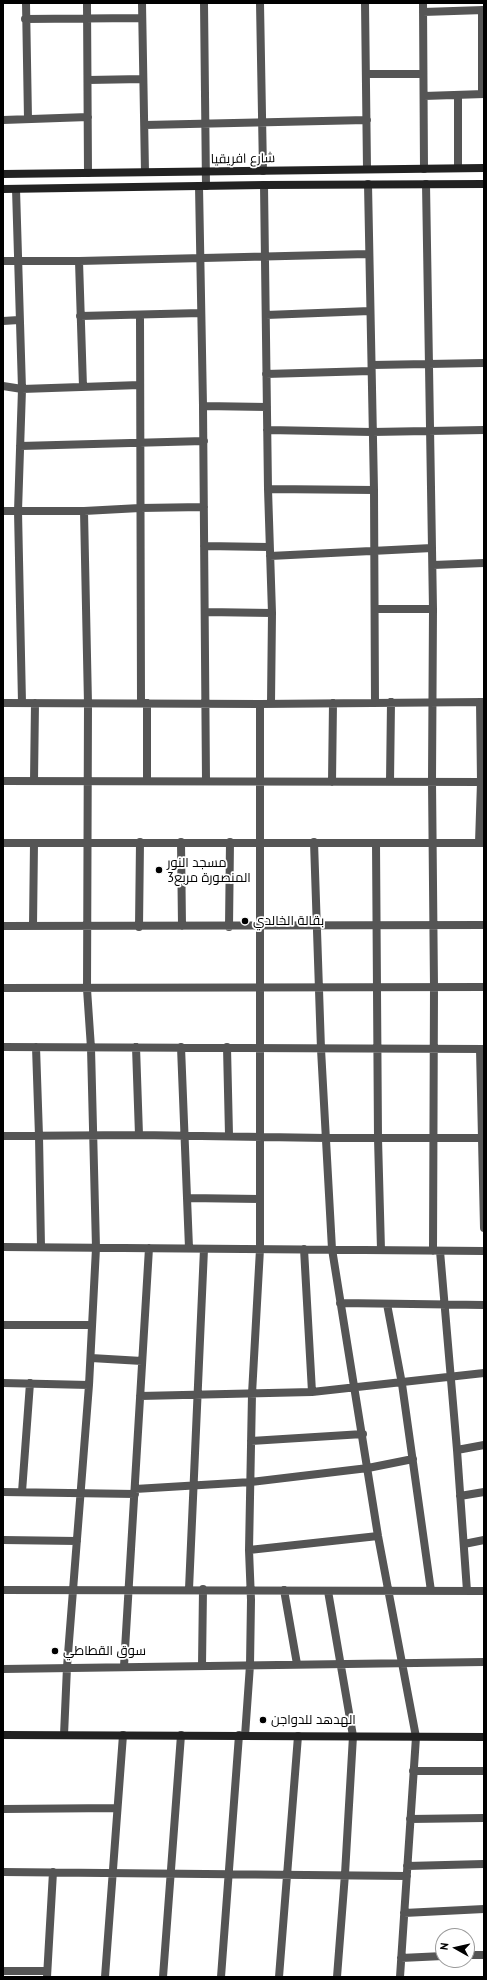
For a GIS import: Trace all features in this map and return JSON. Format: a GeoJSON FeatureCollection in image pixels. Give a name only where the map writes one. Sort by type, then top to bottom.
{"type":"FeatureCollection","features":[{"type":"Feature","properties":{"kind":"street"},"geometry":{"type":"LineString","coordinates":[[26,3],[25,19],[28,119]]}},
{"type":"Feature","properties":{"kind":"street"},"geometry":{"type":"LineString","coordinates":[[87,3],[88,173]]}},
{"type":"Feature","properties":{"kind":"street"},"geometry":{"type":"LineString","coordinates":[[142,3],[145,172]]}},
{"type":"Feature","properties":{"kind":"street"},"geometry":{"type":"LineString","coordinates":[[204,3],[206,172],[203,186],[200,258],[204,441],[206,781]]}},
{"type":"Feature","properties":{"kind":"street"},"geometry":{"type":"LineString","coordinates":[[260,3],[263,171]]}},
{"type":"Feature","properties":{"kind":"street"},"geometry":{"type":"LineString","coordinates":[[365,3],[368,169]]}},
{"type":"Feature","properties":{"kind":"street"},"geometry":{"type":"LineString","coordinates":[[423,3],[424,169]]}},
{"type":"Feature","properties":{"kind":"street"},"geometry":{"type":"LineString","coordinates":[[423,12],[483,10],[483,94],[424,96]]}},
{"type":"Feature","properties":{"kind":"street"},"geometry":{"type":"LineString","coordinates":[[25,19],[142,18]]}},
{"type":"Feature","properties":{"kind":"street"},"geometry":{"type":"LineString","coordinates":[[367,74],[423,74]]}},
{"type":"Feature","properties":{"kind":"street"},"geometry":{"type":"LineString","coordinates":[[88,80],[143,79]]}},
{"type":"Feature","properties":{"kind":"street"},"geometry":{"type":"LineString","coordinates":[[458,95],[458,168]]}},
{"type":"Feature","properties":{"kind":"street"},"geometry":{"type":"LineString","coordinates":[[3,120],[88,117]]}},
{"type":"Feature","properties":{"kind":"street"},"geometry":{"type":"LineString","coordinates":[[145,125],[368,120]]}},
{"type":"Feature","properties":{"kind":"street","name":"شارع افريقيا"},"geometry":{"type":"LineString","coordinates":[[3,174],[484,168]]}},
{"type":"Feature","properties":{"kind":"street"},"geometry":{"type":"LineString","coordinates":[[368,184],[368,254],[374,490],[375,702]]}},
{"type":"Feature","properties":{"kind":"street"},"geometry":{"type":"LineString","coordinates":[[426,184],[428,365],[433,565],[433,1050],[436,1251],[444,1305],[451,1377],[467,1591]]}},
{"type":"Feature","properties":{"kind":"street","name":"شارع افريقيا"},"geometry":{"type":"LineString","coordinates":[[3,189],[264,185],[484,184]]}},
{"type":"Feature","properties":{"kind":"street"},"geometry":{"type":"LineString","coordinates":[[264,185],[269,547],[272,613],[271,703]]}},
{"type":"Feature","properties":{"kind":"street"},"geometry":{"type":"LineString","coordinates":[[16,189],[22,389],[18,511],[22,703]]}},
{"type":"Feature","properties":{"kind":"street"},"geometry":{"type":"LineString","coordinates":[[3,261],[79,261],[368,254]]}},
{"type":"Feature","properties":{"kind":"street"},"geometry":{"type":"LineString","coordinates":[[79,261],[83,387]]}},
{"type":"Feature","properties":{"kind":"street"},"geometry":{"type":"LineString","coordinates":[[266,314],[370,312]]}},
{"type":"Feature","properties":{"kind":"street"},"geometry":{"type":"LineString","coordinates":[[80,316],[201,313]]}},
{"type":"Feature","properties":{"kind":"street"},"geometry":{"type":"LineString","coordinates":[[140,315],[140,508],[147,781]]}},
{"type":"Feature","properties":{"kind":"street"},"geometry":{"type":"LineString","coordinates":[[3,321],[19,320]]}},
{"type":"Feature","properties":{"kind":"street"},"geometry":{"type":"LineString","coordinates":[[266,374],[484,363]]}},
{"type":"Feature","properties":{"kind":"street"},"geometry":{"type":"LineString","coordinates":[[3,386],[22,389],[140,385]]}},
{"type":"Feature","properties":{"kind":"street"},"geometry":{"type":"LineString","coordinates":[[203,406],[267,407]]}},
{"type":"Feature","properties":{"kind":"street"},"geometry":{"type":"LineString","coordinates":[[267,430],[372,432],[484,430]]}},
{"type":"Feature","properties":{"kind":"street"},"geometry":{"type":"LineString","coordinates":[[20,446],[204,441]]}},
{"type":"Feature","properties":{"kind":"street"},"geometry":{"type":"LineString","coordinates":[[268,489],[374,490]]}},
{"type":"Feature","properties":{"kind":"street"},"geometry":{"type":"LineString","coordinates":[[3,512],[204,507]]}},
{"type":"Feature","properties":{"kind":"street"},"geometry":{"type":"LineString","coordinates":[[64,1735],[67,1667],[91,1358],[96,1248],[91,1048],[87,989],[89,843],[84,511]]}},
{"type":"Feature","properties":{"kind":"street"},"geometry":{"type":"LineString","coordinates":[[204,546],[269,547]]}},
{"type":"Feature","properties":{"kind":"street"},"geometry":{"type":"LineString","coordinates":[[270,556],[374,549],[432,548]]}},
{"type":"Feature","properties":{"kind":"street"},"geometry":{"type":"LineString","coordinates":[[433,565],[484,563]]}},
{"type":"Feature","properties":{"kind":"street"},"geometry":{"type":"LineString","coordinates":[[375,609],[433,609]]}},
{"type":"Feature","properties":{"kind":"street"},"geometry":{"type":"LineString","coordinates":[[205,612],[272,613]]}},
{"type":"Feature","properties":{"kind":"street"},"geometry":{"type":"LineString","coordinates":[[390,782],[391,702]]}},
{"type":"Feature","properties":{"kind":"street"},"geometry":{"type":"LineString","coordinates":[[3,703],[260,704],[482,702],[483,782],[482,843],[3,843]]}},
{"type":"Feature","properties":{"kind":"street"},"geometry":{"type":"LineString","coordinates":[[34,781],[35,703]]}},
{"type":"Feature","properties":{"kind":"street"},"geometry":{"type":"LineString","coordinates":[[332,782],[333,703]]}},
{"type":"Feature","properties":{"kind":"street"},"geometry":{"type":"LineString","coordinates":[[221,1977],[242,1735],[250,1665],[251,1590],[249,1550],[252,1394],[260,1249],[260,704]]}},
{"type":"Feature","properties":{"kind":"street"},"geometry":{"type":"LineString","coordinates":[[3,781],[483,782]]}},
{"type":"Feature","properties":{"kind":"street"},"geometry":{"type":"LineString","coordinates":[[139,927],[140,842]]}},
{"type":"Feature","properties":{"kind":"street"},"geometry":{"type":"LineString","coordinates":[[181,842],[182,926]]}},
{"type":"Feature","properties":{"kind":"street"},"geometry":{"type":"LineString","coordinates":[[229,927],[230,842]]}},
{"type":"Feature","properties":{"kind":"street"},"geometry":{"type":"LineString","coordinates":[[314,842],[320,1049],[332,1249],[354,1389],[363,1434],[378,1536],[416,1737],[400,1977]]}},
{"type":"Feature","properties":{"kind":"street"},"geometry":{"type":"LineString","coordinates":[[376,842],[380,1250]]}},
{"type":"Feature","properties":{"kind":"street"},"geometry":{"type":"LineString","coordinates":[[33,926],[34,843]]}},
{"type":"Feature","properties":{"kind":"street"},"geometry":{"type":"LineString","coordinates":[[3,926],[378,927],[484,925]]}},
{"type":"Feature","properties":{"kind":"street"},"geometry":{"type":"LineString","coordinates":[[3,988],[87,989],[260,986],[484,987]]}},
{"type":"Feature","properties":{"kind":"street"},"geometry":{"type":"LineString","coordinates":[[3,1047],[260,1047],[433,1050],[482,1049],[484,1228]]}},
{"type":"Feature","properties":{"kind":"street"},"geometry":{"type":"LineString","coordinates":[[36,1047],[41,1247]]}},
{"type":"Feature","properties":{"kind":"street"},"geometry":{"type":"LineString","coordinates":[[136,1047],[139,1135]]}},
{"type":"Feature","properties":{"kind":"street"},"geometry":{"type":"LineString","coordinates":[[181,1047],[189,1248]]}},
{"type":"Feature","properties":{"kind":"street"},"geometry":{"type":"LineString","coordinates":[[227,1048],[229,1135]]}},
{"type":"Feature","properties":{"kind":"street"},"geometry":{"type":"LineString","coordinates":[[3,1136],[229,1135],[326,1138],[483,1138]]}},
{"type":"Feature","properties":{"kind":"street"},"geometry":{"type":"LineString","coordinates":[[187,1198],[260,1199]]}},
{"type":"Feature","properties":{"kind":"street"},"geometry":{"type":"LineString","coordinates":[[3,1247],[484,1251]]}},
{"type":"Feature","properties":{"kind":"street"},"geometry":{"type":"LineString","coordinates":[[124,1666],[130,1590],[148,1248]]}},
{"type":"Feature","properties":{"kind":"street"},"geometry":{"type":"LineString","coordinates":[[189,1589],[195,1485],[197,1395],[204,1249]]}},
{"type":"Feature","properties":{"kind":"street"},"geometry":{"type":"LineString","coordinates":[[304,1250],[312,1392]]}},
{"type":"Feature","properties":{"kind":"street"},"geometry":{"type":"LineString","coordinates":[[340,1303],[484,1305]]}},
{"type":"Feature","properties":{"kind":"street"},"geometry":{"type":"LineString","coordinates":[[387,1304],[402,1384],[431,1591]]}},
{"type":"Feature","properties":{"kind":"street"},"geometry":{"type":"LineString","coordinates":[[3,1325],[92,1325]]}},
{"type":"Feature","properties":{"kind":"street"},"geometry":{"type":"LineString","coordinates":[[91,1358],[142,1361]]}},
{"type":"Feature","properties":{"kind":"street"},"geometry":{"type":"LineString","coordinates":[[140,1396],[312,1392],[402,1384],[484,1374]]}},
{"type":"Feature","properties":{"kind":"street"},"geometry":{"type":"LineString","coordinates":[[3,1383],[89,1385]]}},
{"type":"Feature","properties":{"kind":"street"},"geometry":{"type":"LineString","coordinates":[[22,1492],[30,1383]]}},
{"type":"Feature","properties":{"kind":"street"},"geometry":{"type":"LineString","coordinates":[[251,1441],[363,1434]]}},
{"type":"Feature","properties":{"kind":"street"},"geometry":{"type":"LineString","coordinates":[[457,1450],[484,1445]]}},
{"type":"Feature","properties":{"kind":"street"},"geometry":{"type":"LineString","coordinates":[[3,1492],[81,1494],[251,1482],[368,1468],[413,1459]]}},
{"type":"Feature","properties":{"kind":"street"},"geometry":{"type":"LineString","coordinates":[[460,1496],[484,1492]]}},
{"type":"Feature","properties":{"kind":"street"},"geometry":{"type":"LineString","coordinates":[[249,1550],[378,1536]]}},
{"type":"Feature","properties":{"kind":"street"},"geometry":{"type":"LineString","coordinates":[[3,1540],[77,1541]]}},
{"type":"Feature","properties":{"kind":"street"},"geometry":{"type":"LineString","coordinates":[[464,1544],[484,1540]]}},
{"type":"Feature","properties":{"kind":"street"},"geometry":{"type":"LineString","coordinates":[[3,1590],[73,1591],[189,1589],[484,1591]]}},
{"type":"Feature","properties":{"kind":"street"},"geometry":{"type":"LineString","coordinates":[[202,1666],[203,1590]]}},
{"type":"Feature","properties":{"kind":"street"},"geometry":{"type":"LineString","coordinates":[[284,1590],[297,1664]]}},
{"type":"Feature","properties":{"kind":"street"},"geometry":{"type":"LineString","coordinates":[[328,1591],[353,1736],[337,1977]]}},
{"type":"Feature","properties":{"kind":"street"},"geometry":{"type":"LineString","coordinates":[[3,1669],[124,1666],[484,1662]]}},
{"type":"Feature","properties":{"kind":"street"},"geometry":{"type":"LineString","coordinates":[[3,1735],[484,1737]]}},
{"type":"Feature","properties":{"kind":"street"},"geometry":{"type":"LineString","coordinates":[[104,1977],[123,1735]]}},
{"type":"Feature","properties":{"kind":"street"},"geometry":{"type":"LineString","coordinates":[[163,1977],[181,1735]]}},
{"type":"Feature","properties":{"kind":"street"},"geometry":{"type":"LineString","coordinates":[[279,1977],[298,1736]]}},
{"type":"Feature","properties":{"kind":"street"},"geometry":{"type":"LineString","coordinates":[[413,1771],[484,1771]]}},
{"type":"Feature","properties":{"kind":"street"},"geometry":{"type":"LineString","coordinates":[[3,1809],[117,1808]]}},
{"type":"Feature","properties":{"kind":"street"},"geometry":{"type":"LineString","coordinates":[[410,1819],[484,1818]]}},
{"type":"Feature","properties":{"kind":"street"},"geometry":{"type":"LineString","coordinates":[[407,1866],[484,1864]]}},
{"type":"Feature","properties":{"kind":"street"},"geometry":{"type":"LineString","coordinates":[[3,1872],[113,1872],[229,1875],[345,1874],[407,1876]]}},
{"type":"Feature","properties":{"kind":"street"},"geometry":{"type":"LineString","coordinates":[[3,1971],[47,1974],[53,1872]]}},
{"type":"Feature","properties":{"kind":"street"},"geometry":{"type":"LineString","coordinates":[[404,1914],[484,1909]]}},
{"type":"Feature","properties":{"kind":"street"},"geometry":{"type":"LineString","coordinates":[[401,1958],[435,1956]]}},
{"type":"Feature","properties":{"kind":"place","name":"مسجد النور المنصورة مربع3"},"geometry":{"type":"Point","coordinates":[159,870]}},
{"type":"Feature","properties":{"kind":"place","name":"بقالة الخالدي"},"geometry":{"type":"Point","coordinates":[245,921]}},
{"type":"Feature","properties":{"kind":"place","name":"سوق القطاطي"},"geometry":{"type":"Point","coordinates":[55,1651]}},
{"type":"Feature","properties":{"kind":"place","name":"الهدهد للدواجن"},"geometry":{"type":"Point","coordinates":[263,1720]}}]}
